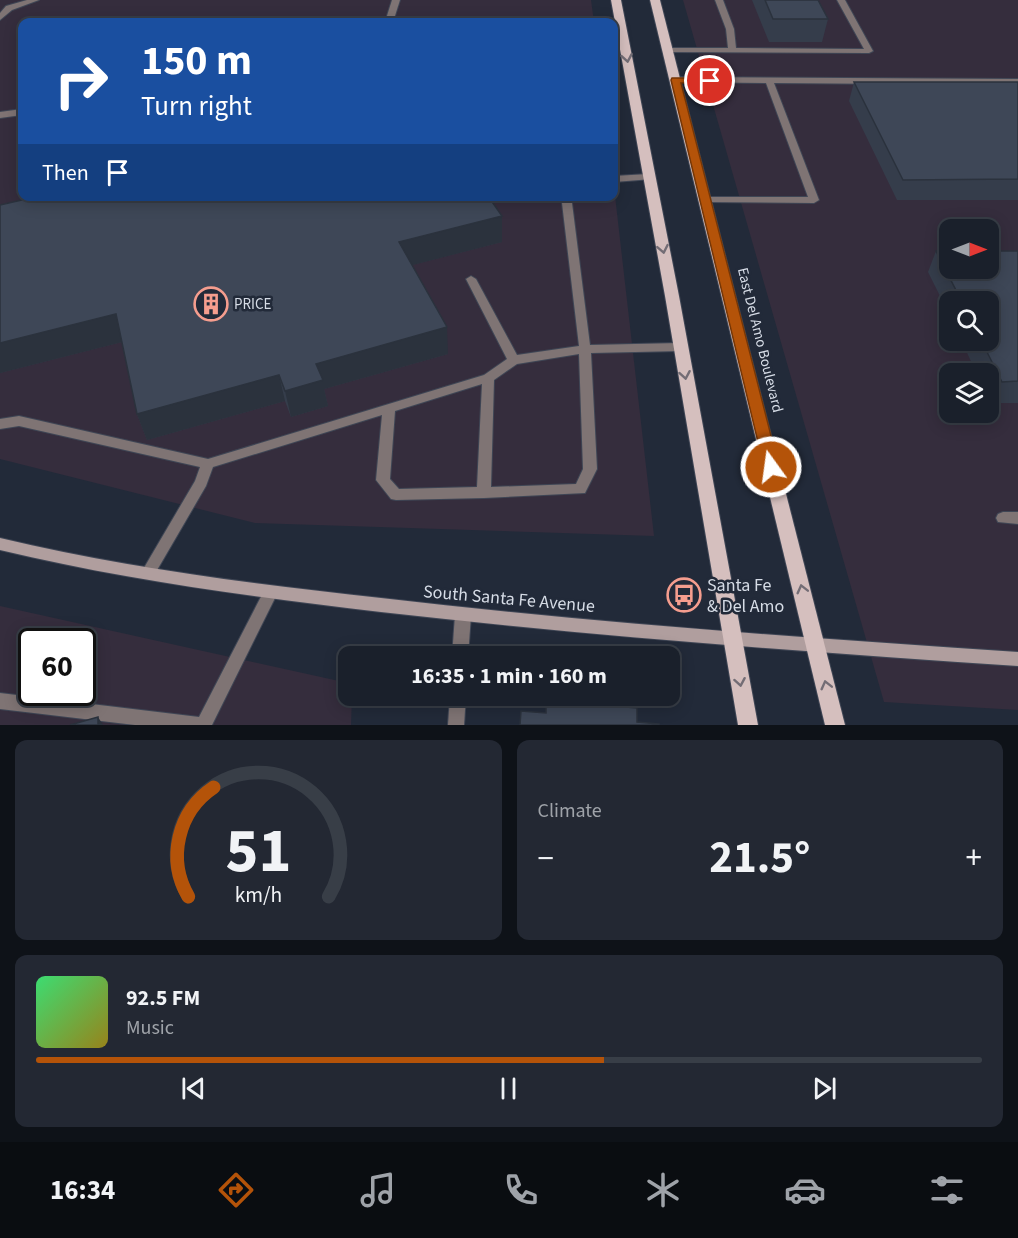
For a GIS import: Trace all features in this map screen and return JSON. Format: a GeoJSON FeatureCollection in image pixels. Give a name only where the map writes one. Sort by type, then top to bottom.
{"type":"FeatureCollection","features":[{"type":"Feature","properties":{"kind":"main road"},"geometry":{"type":"LineString","coordinates":[[616,0],[672,296],[748,725]]}},
{"type":"Feature","properties":{"kind":"main road","name":"East Del Amo Boulevard"},"geometry":{"type":"LineString","coordinates":[[655,0],[836,725]]}},
{"type":"Feature","properties":{"kind":"main road","name":"South Santa Fe Avenue"},"geometry":{"type":"LineString","coordinates":[[0,544],[148,573],[271,592],[463,615],[816,646],[1018,659]]}},
{"type":"Feature","properties":{"kind":"lane"},"geometry":{"type":"LineString","coordinates":[[0,18],[9,8],[35,0]]}},
{"type":"Feature","properties":{"kind":"lane"},"geometry":{"type":"LineString","coordinates":[[390,18],[396,0]]}},
{"type":"Feature","properties":{"kind":"lane"},"geometry":{"type":"LineString","coordinates":[[719,0],[730,29],[732,48]]}},
{"type":"Feature","properties":{"kind":"lane"},"geometry":{"type":"LineString","coordinates":[[668,50],[732,48],[869,51],[841,0]]}},
{"type":"Feature","properties":{"kind":"lane"},"geometry":{"type":"LineString","coordinates":[[675,80],[1018,82]]}},
{"type":"Feature","properties":{"kind":"lane"},"geometry":{"type":"LineString","coordinates":[[705,199],[814,200],[769,81]]}},
{"type":"Feature","properties":{"kind":"lane"},"geometry":{"type":"LineString","coordinates":[[0,115],[18,113]]}},
{"type":"Feature","properties":{"kind":"lane"},"geometry":{"type":"LineString","coordinates":[[618,179],[649,177]]}},
{"type":"Feature","properties":{"kind":"lane"},"geometry":{"type":"LineString","coordinates":[[389,407],[383,480],[396,495],[580,489],[590,470],[585,349],[568,201]]}},
{"type":"Feature","properties":{"kind":"lane"},"geometry":{"type":"LineString","coordinates":[[471,279],[514,360]]}},
{"type":"Feature","properties":{"kind":"lane"},"geometry":{"type":"LineString","coordinates":[[0,424],[19,421],[208,464],[488,378],[514,360],[585,349],[680,347]]}},
{"type":"Feature","properties":{"kind":"lane"},"geometry":{"type":"LineString","coordinates":[[484,493],[488,378]]}},
{"type":"Feature","properties":{"kind":"lane"},"geometry":{"type":"LineString","coordinates":[[148,573],[201,482],[208,464]]}},
{"type":"Feature","properties":{"kind":"lane"},"geometry":{"type":"LineString","coordinates":[[1003,518],[1018,518]]}},
{"type":"Feature","properties":{"kind":"lane"},"geometry":{"type":"LineString","coordinates":[[0,701],[202,725],[271,592]]}},
{"type":"Feature","properties":{"kind":"lane"},"geometry":{"type":"LineString","coordinates":[[461,646],[463,615]]}},
{"type":"Feature","properties":{"kind":"lane"},"geometry":{"type":"LineString","coordinates":[[456,725],[457,706]]}},
{"type":"Feature","properties":{"kind":"shaded area"},"geometry":{"type":"Polygon","coordinates":[[[0,0],[591,0],[593,18],[18,18],[18,201],[616,201],[654,536],[255,523],[0,459],[0,0]]]}},
{"type":"Feature","properties":{"kind":"shaded area"},"geometry":{"type":"Polygon","coordinates":[[[683,0],[1018,0],[1018,710],[884,702],[683,0]]]}},
{"type":"Feature","properties":{"kind":"shaded area"},"geometry":{"type":"Polygon","coordinates":[[[0,606],[338,681],[338,706],[352,706],[351,725],[0,725],[0,606]]]}},
{"type":"Feature","properties":{"kind":"building"},"geometry":{"type":"Polygon","coordinates":[[[765,0],[818,0],[828,19],[773,19],[765,0]]]}},
{"type":"Feature","properties":{"kind":"building"},"geometry":{"type":"Polygon","coordinates":[[[854,82],[1018,82],[1018,179],[903,180],[854,82]]]}},
{"type":"Feature","properties":{"kind":"building","name":"PRICE"},"geometry":{"type":"Polygon","coordinates":[[[18,201],[492,201],[502,216],[399,242],[447,327],[316,364],[323,380],[285,391],[279,375],[137,414],[116,314],[0,343],[0,205],[18,201]]]}},
{"type":"Feature","properties":{"kind":"building"},"geometry":{"type":"Polygon","coordinates":[[[999,251],[1018,251],[1018,381],[1002,382],[999,376],[999,363],[992,363],[986,351],[999,351],[999,291],[956,291],[950,279],[999,279],[999,251]]]}},
{"type":"Feature","properties":{"kind":"building"},"geometry":{"type":"Polygon","coordinates":[[[546,706],[637,708],[637,722],[659,725],[520,725],[521,711],[546,713],[546,706]]]}},
{"type":"Feature","properties":{"kind":"building"},"geometry":{"type":"Polygon","coordinates":[[[98,717],[98,725],[70,725],[98,717]]]}},
{"type":"Feature","properties":{"kind":"place","name":"PRICE"},"geometry":{"type":"Point","coordinates":[211,304]}},
{"type":"Feature","properties":{"kind":"place","name":"Santa Fe & Del Amo"},"geometry":{"type":"Point","coordinates":[684,595]}},
{"type":"Feature","properties":{"kind":"route"},"geometry":{"type":"LineString","coordinates":[[710,81],[675,80],[771,467]]}}]}
